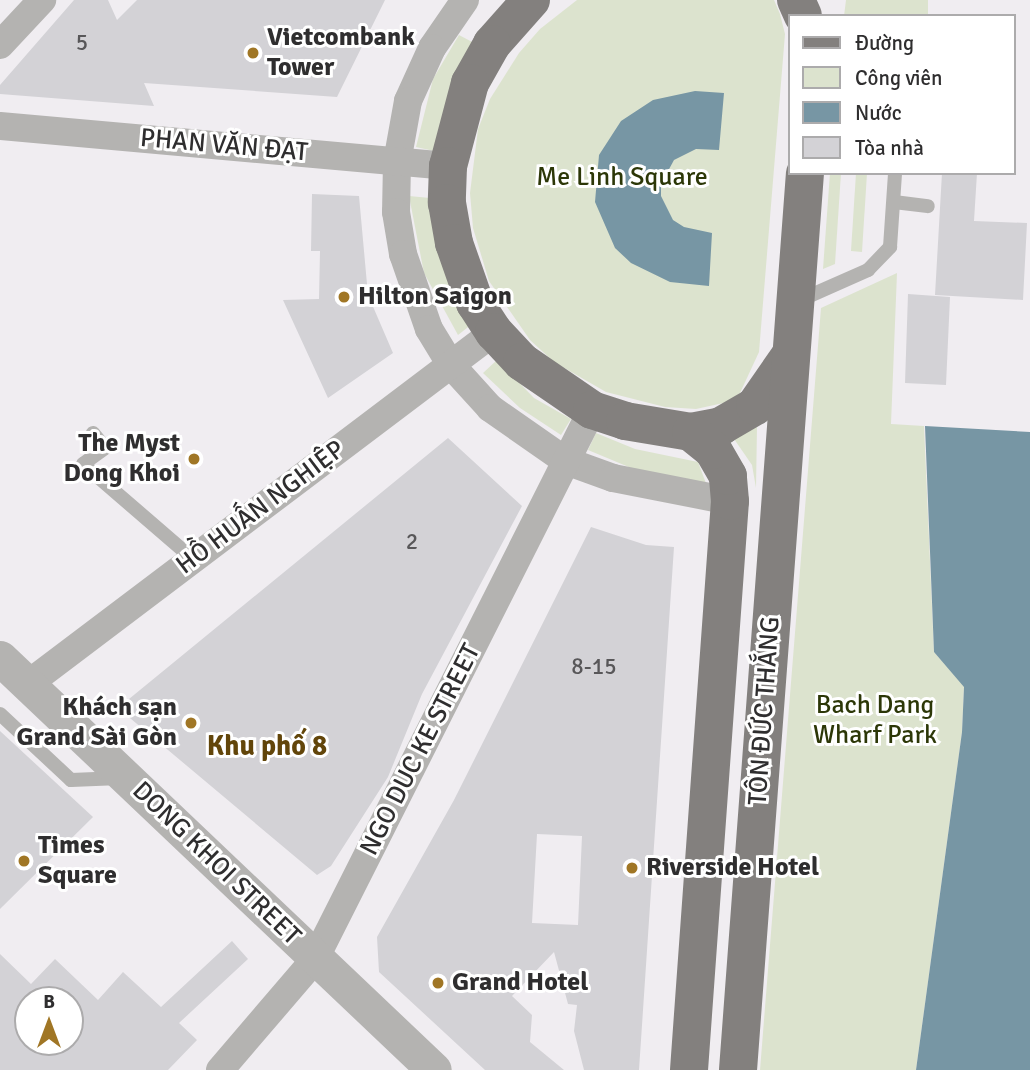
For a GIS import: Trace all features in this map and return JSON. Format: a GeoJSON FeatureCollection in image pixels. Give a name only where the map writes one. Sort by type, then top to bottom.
{"type":"FeatureCollection","features":[{"type":"Feature","properties":{"kind":"main road"},"geometry":{"type":"LineString","coordinates":[[519,4],[470,83],[448,166],[447,203],[454,243],[475,303],[494,332],[539,376],[592,410],[625,421],[691,432],[721,426],[755,406],[792,352]]}},
{"type":"Feature","properties":{"kind":"main road","name":"TÔN ÐỨC THẮNG"},"geometry":{"type":"LineString","coordinates":[[738,1070],[805,175]]}},
{"type":"Feature","properties":{"kind":"main road","name":"TÔN ÐỨC THẮNG"},"geometry":{"type":"LineString","coordinates":[[689,1070],[730,501],[728,476],[713,450],[691,432]]}},
{"type":"Feature","properties":{"kind":"street"},"geometry":{"type":"LineString","coordinates":[[0,45],[42,0]]}},
{"type":"Feature","properties":{"kind":"street"},"geometry":{"type":"LineString","coordinates":[[465,0],[432,48],[408,101],[397,162],[396,212],[403,254],[429,329],[451,365],[490,408],[566,461],[613,478],[730,501]]}},
{"type":"Feature","properties":{"kind":"street","name":"PHAN VĂN ÐẠT"},"geometry":{"type":"LineString","coordinates":[[0,127],[448,166]]}},
{"type":"Feature","properties":{"kind":"street","name":"HỒ HUẤN NGHIỆP"},"geometry":{"type":"LineString","coordinates":[[28,684],[494,332]]}},
{"type":"Feature","properties":{"kind":"street","name":"NGO DUC KE STREET"},"geometry":{"type":"LineString","coordinates":[[220,1070],[315,958],[592,410]]}},
{"type":"Feature","properties":{"kind":"street","name":"DONG KHOI STREET"},"geometry":{"type":"LineString","coordinates":[[0,658],[434,1070]]}},
{"type":"Feature","properties":{"kind":"lane"},"geometry":{"type":"LineString","coordinates":[[796,301],[876,263],[890,247],[895,175]]}},
{"type":"Feature","properties":{"kind":"lane"},"geometry":{"type":"LineString","coordinates":[[894,202],[928,206]]}},
{"type":"Feature","properties":{"kind":"lane"},"geometry":{"type":"LineString","coordinates":[[93,433],[105,448],[83,464],[193,559]]}},
{"type":"Feature","properties":{"kind":"lane"},"geometry":{"type":"LineString","coordinates":[[0,714],[71,779],[126,778]]}},
{"type":"Feature","properties":{"kind":"green space","name":"Me Linh Square"},"geometry":{"type":"Polygon","coordinates":[[[577,0],[774,0],[780,14],[785,34],[759,352],[740,393],[728,402],[696,409],[665,407],[606,392],[554,362],[530,340],[489,281],[473,228],[470,193],[478,129],[490,99],[519,53],[540,29],[577,0]]]}},
{"type":"Feature","properties":{"kind":"green space"},"geometry":{"type":"Polygon","coordinates":[[[846,0],[928,0],[928,14],[844,14],[846,0]]]}},
{"type":"Feature","properties":{"kind":"green space"},"geometry":{"type":"Polygon","coordinates":[[[459,35],[476,44],[434,151],[416,147],[433,79],[459,35]]]}},
{"type":"Feature","properties":{"kind":"green space"},"geometry":{"type":"Polygon","coordinates":[[[830,175],[841,175],[835,264],[823,269],[830,175]]]}},
{"type":"Feature","properties":{"kind":"green space"},"geometry":{"type":"Polygon","coordinates":[[[856,175],[867,175],[862,252],[851,251],[856,175]]]}},
{"type":"Feature","properties":{"kind":"green space"},"geometry":{"type":"Polygon","coordinates":[[[409,196],[430,198],[472,324],[458,335],[424,273],[409,196]]]}},
{"type":"Feature","properties":{"kind":"green space","name":"Bach Dang Wharf Park"},"geometry":{"type":"Polygon","coordinates":[[[897,273],[891,424],[924,426],[934,652],[964,686],[962,732],[916,1070],[760,1070],[821,308],[897,273]]]}},
{"type":"Feature","properties":{"kind":"green space"},"geometry":{"type":"Polygon","coordinates":[[[497,360],[534,398],[571,419],[561,435],[520,408],[483,373],[497,360]]]}},
{"type":"Feature","properties":{"kind":"green space"},"geometry":{"type":"Polygon","coordinates":[[[757,427],[756,488],[752,465],[732,436],[757,427]]]}},
{"type":"Feature","properties":{"kind":"green space"},"geometry":{"type":"Polygon","coordinates":[[[596,433],[635,449],[698,462],[707,486],[636,470],[588,450],[596,433]]]}},
{"type":"Feature","properties":{"kind":"water"},"geometry":{"type":"Polygon","coordinates":[[[695,91],[724,93],[719,150],[696,149],[674,160],[661,184],[661,196],[673,220],[684,227],[712,233],[709,286],[670,282],[631,263],[615,248],[595,202],[599,155],[621,121],[653,100],[695,91]]]}},
{"type":"Feature","properties":{"kind":"water"},"geometry":{"type":"Polygon","coordinates":[[[925,426],[1030,432],[1030,1070],[916,1070],[962,732],[964,687],[934,652],[925,426]]]}},
{"type":"Feature","properties":{"kind":"building","name":"Vietcombank Tower"},"geometry":{"type":"Polygon","coordinates":[[[74,0],[108,0],[117,20],[137,0],[385,0],[337,97],[144,83],[154,106],[0,94],[0,85],[74,0]]]}},
{"type":"Feature","properties":{"kind":"building"},"geometry":{"type":"Polygon","coordinates":[[[942,175],[977,175],[974,221],[1027,223],[1023,300],[935,295],[942,175]]]}},
{"type":"Feature","properties":{"kind":"building","name":"Hilton Saigon"},"geometry":{"type":"Polygon","coordinates":[[[312,194],[359,196],[368,295],[393,353],[328,398],[283,300],[319,299],[320,251],[311,251],[312,194]]]}},
{"type":"Feature","properties":{"kind":"building"},"geometry":{"type":"Polygon","coordinates":[[[908,294],[950,297],[946,385],[905,383],[908,294]]]}},
{"type":"Feature","properties":{"kind":"building"},"geometry":{"type":"Polygon","coordinates":[[[448,438],[522,506],[422,694],[388,777],[331,866],[317,875],[118,708],[448,438]]]}},
{"type":"Feature","properties":{"kind":"building"},"geometry":{"type":"Polygon","coordinates":[[[591,527],[646,545],[674,547],[639,1070],[584,1070],[574,1031],[577,1005],[568,1004],[554,952],[512,996],[532,1015],[530,1042],[564,1070],[485,1070],[379,972],[377,937],[454,800],[591,527]],[[537,834],[532,923],[578,925],[582,836],[537,834]]]}},
{"type":"Feature","properties":{"kind":"building","name":"Times Square"},"geometry":{"type":"Polygon","coordinates":[[[0,731],[93,817],[0,909],[0,731]]]}},
{"type":"Feature","properties":{"kind":"building"},"geometry":{"type":"Polygon","coordinates":[[[232,941],[248,959],[179,1023],[197,1040],[168,1070],[0,1070],[0,954],[31,984],[55,959],[83,986],[14,986],[14,1056],[84,1056],[84,987],[98,1000],[123,972],[161,1007],[232,941]]]}},
{"type":"Feature","properties":{"kind":"place","name":"Vietcombank Tower"},"geometry":{"type":"Point","coordinates":[253,53]}},
{"type":"Feature","properties":{"kind":"place","name":"Hilton Saigon"},"geometry":{"type":"Point","coordinates":[344,297]}},
{"type":"Feature","properties":{"kind":"place","name":"The Myst Dong Khoi"},"geometry":{"type":"Point","coordinates":[194,459]}},
{"type":"Feature","properties":{"kind":"place","name":"Khách sạn Grand Sài Gòn"},"geometry":{"type":"Point","coordinates":[191,723]}},
{"type":"Feature","properties":{"kind":"place","name":"Times Square"},"geometry":{"type":"Point","coordinates":[24,861]}},
{"type":"Feature","properties":{"kind":"place","name":"Riverside Hotel"},"geometry":{"type":"Point","coordinates":[632,868]}},
{"type":"Feature","properties":{"kind":"place","name":"Grand Hotel"},"geometry":{"type":"Point","coordinates":[438,983]}},
{"type":"Feature","properties":{"kind":"district","name":"Khu phố 8"},"geometry":{"type":"Point","coordinates":[267,746]}}]}
